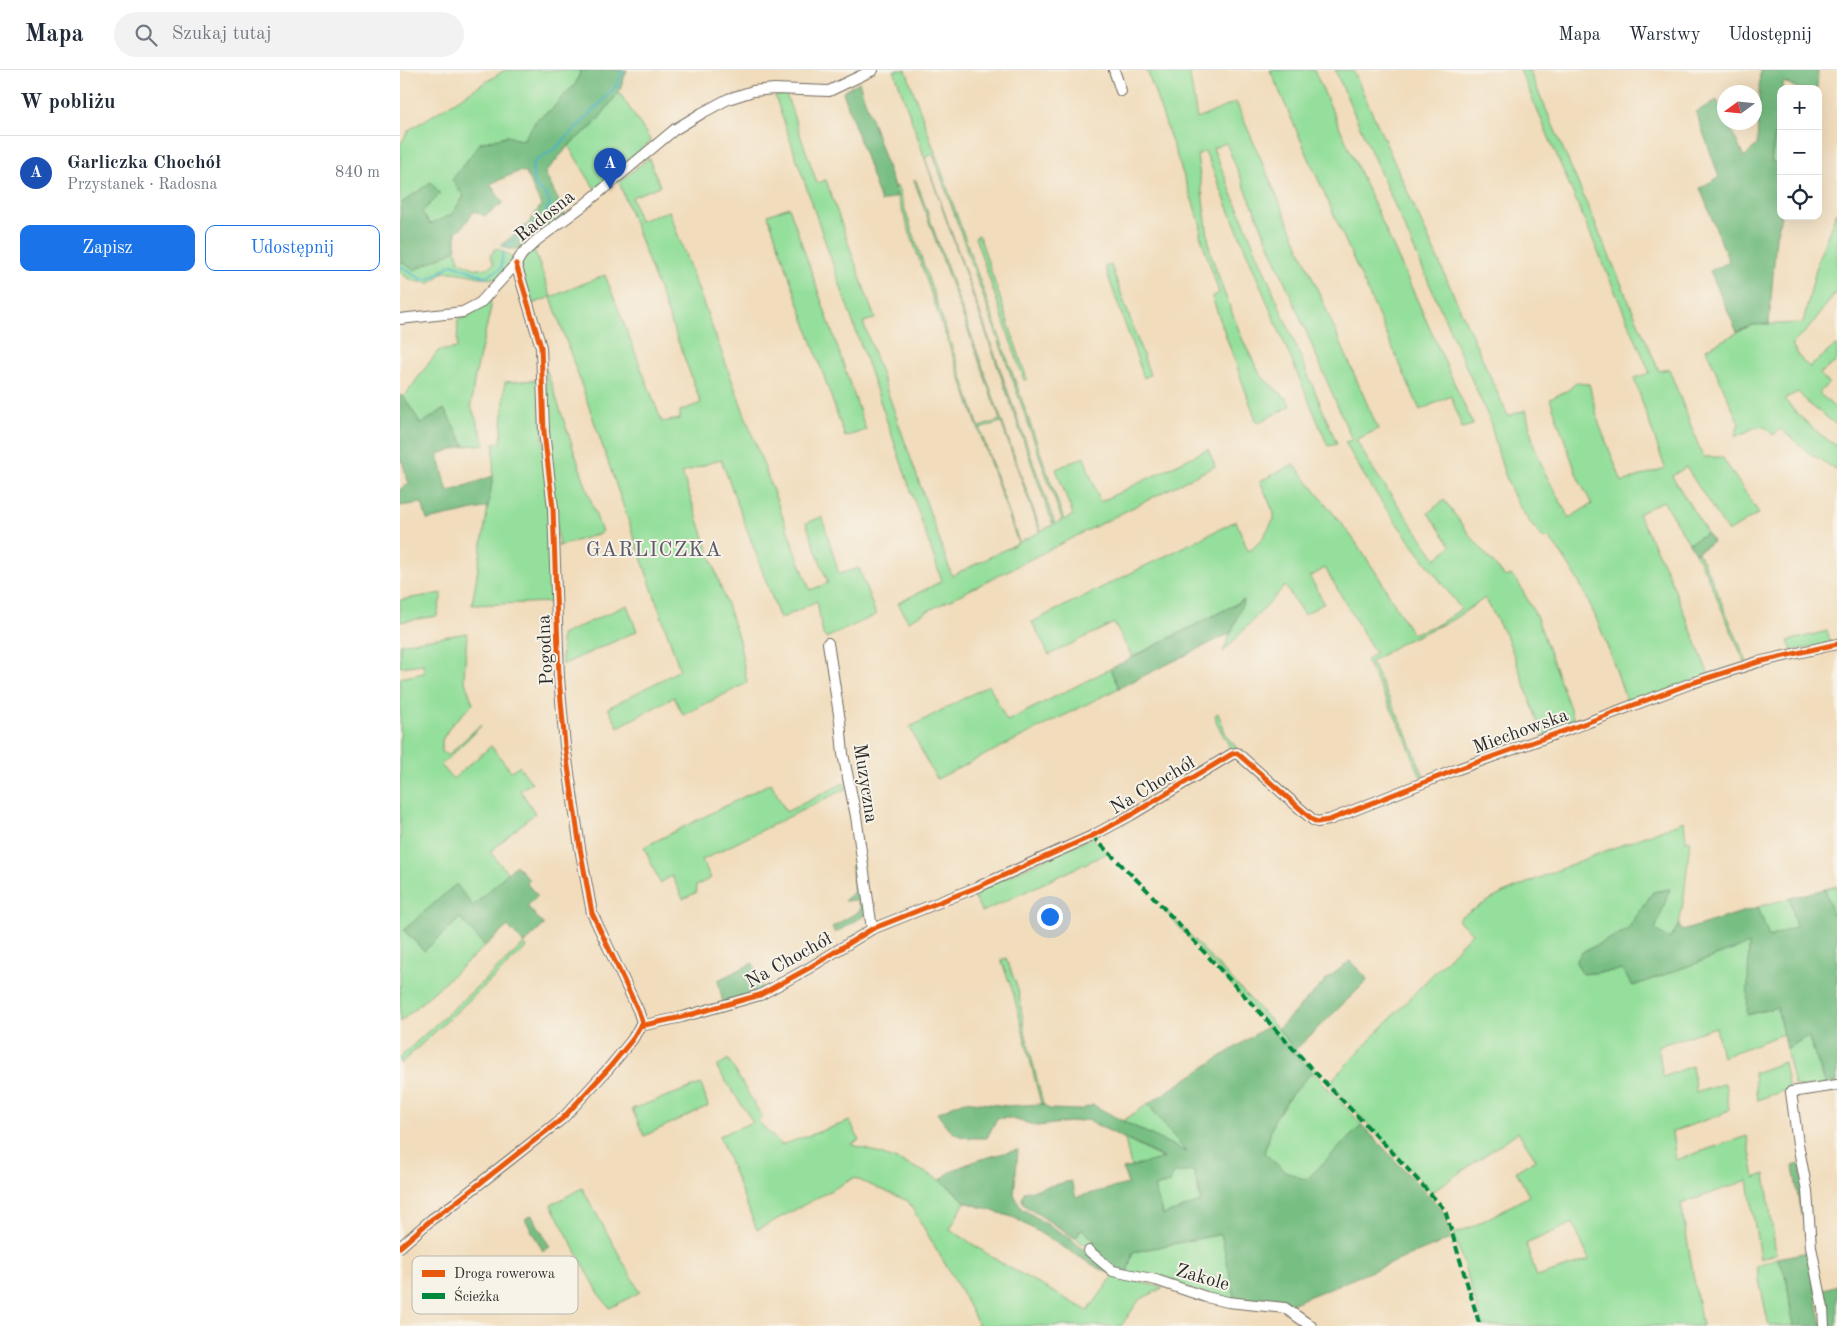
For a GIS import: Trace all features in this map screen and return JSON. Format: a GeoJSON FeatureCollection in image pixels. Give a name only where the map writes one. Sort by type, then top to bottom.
{"type":"FeatureCollection","features":[{"type":"Feature","properties":{"kind":"street","name":"Radosna"},"geometry":{"type":"LineString","coordinates":[[400,319],[467,310],[485,298],[516,264],[522,254],[537,240],[584,205],[674,130],[728,99],[753,91],[774,89],[830,90],[873,70]]}},
{"type":"Feature","properties":{"kind":"street"},"geometry":{"type":"LineString","coordinates":[[1114,70],[1122,92]]}},
{"type":"Feature","properties":{"kind":"street","name":"Pogodna"},"geometry":{"type":"LineString","coordinates":[[516,264],[541,347],[544,432],[552,487],[559,677],[565,746],[580,848],[592,913],[638,1010],[642,1022],[640,1026]]}},
{"type":"Feature","properties":{"kind":"street","name":"Muzyczna"},"geometry":{"type":"LineString","coordinates":[[828,643],[843,754],[856,816],[872,929]]}},
{"type":"Feature","properties":{"kind":"street","name":"Miechowska"},"geometry":{"type":"LineString","coordinates":[[1237,753],[1313,820],[1317,822],[1329,820],[1458,768],[1692,683],[1784,655],[1837,644]]}},
{"type":"Feature","properties":{"kind":"street","name":"Na Chochół"},"geometry":{"type":"LineString","coordinates":[[640,1026],[760,995],[809,968],[872,929],[980,886],[1092,836],[1131,815],[1232,754],[1237,753]]}},
{"type":"Feature","properties":{"kind":"street"},"geometry":{"type":"LineString","coordinates":[[400,1247],[432,1219],[563,1118],[609,1068],[632,1040],[640,1026]]}},
{"type":"Feature","properties":{"kind":"street"},"geometry":{"type":"LineString","coordinates":[[1824,1326],[1823,1308],[1811,1247],[1807,1191],[1791,1092],[1837,1085]]}},
{"type":"Feature","properties":{"kind":"street","name":"Zakole"},"geometry":{"type":"LineString","coordinates":[[1089,1251],[1112,1270],[1156,1280],[1206,1297],[1228,1302],[1285,1308],[1311,1326]]}},
{"type":"Feature","properties":{"kind":"green space"},"geometry":{"type":"Polygon","coordinates":[[[505,70],[581,70],[575,85],[552,109],[537,119],[524,139],[520,140],[507,136],[480,143],[472,154],[464,196],[451,215],[430,224],[422,212],[400,204],[400,145],[409,130],[505,70]]]}},
{"type":"Feature","properties":{"kind":"green space"},"geometry":{"type":"Polygon","coordinates":[[[581,70],[627,70],[619,92],[593,126],[572,142],[545,173],[565,214],[518,249],[508,249],[501,245],[529,223],[541,205],[526,173],[520,171],[490,184],[503,203],[485,216],[474,211],[462,228],[456,231],[456,250],[414,270],[400,261],[400,204],[431,182],[440,194],[422,212],[430,224],[451,215],[464,197],[452,180],[480,143],[507,136],[520,140],[524,139],[537,119],[552,109],[575,85],[581,70]]]}},
{"type":"Feature","properties":{"kind":"green space"},"geometry":{"type":"Polygon","coordinates":[[[894,70],[906,70],[1064,520],[1073,515],[1056,469],[1084,457],[1100,502],[1208,449],[1215,466],[908,621],[898,603],[942,581],[775,96],[786,94],[817,183],[826,180],[875,319],[863,322],[952,576],[1018,543],[894,187],[897,186],[979,427],[1000,420],[914,180],[916,180],[1041,531],[1053,525],[894,70]],[[933,154],[925,158],[1055,524],[1062,520],[933,154]],[[1001,422],[980,429],[1019,542],[1040,532],[1001,422]]]}},
{"type":"Feature","properties":{"kind":"green space"},"geometry":{"type":"Polygon","coordinates":[[[1147,70],[1189,70],[1197,119],[1236,102],[1378,429],[1356,440],[1373,469],[1436,559],[1451,546],[1428,513],[1444,500],[1469,534],[1505,577],[1511,575],[1518,582],[1537,618],[1576,725],[1543,736],[1509,642],[1485,598],[1452,620],[1401,643],[1371,662],[1405,730],[1425,779],[1422,780],[1402,730],[1366,660],[1375,653],[1325,568],[1310,577],[1324,603],[1304,615],[1285,586],[1223,652],[1244,600],[1132,657],[1114,623],[1049,655],[1032,622],[1236,521],[1248,551],[1252,549],[1262,539],[1274,519],[1274,513],[1260,481],[1294,464],[1352,537],[1377,574],[1412,634],[1439,624],[1461,609],[1385,507],[1345,442],[1352,440],[1226,143],[1213,148],[1337,444],[1328,446],[1205,151],[1197,155],[1210,251],[1222,287],[1244,343],[1261,376],[1286,398],[1291,406],[1257,423],[1212,297],[1219,293],[1200,234],[1201,226],[1147,70]]]}},
{"type":"Feature","properties":{"kind":"green space"},"geometry":{"type":"Polygon","coordinates":[[[1270,70],[1314,70],[1473,425],[1462,428],[1451,396],[1420,410],[1270,70]]]}},
{"type":"Feature","properties":{"kind":"green space"},"geometry":{"type":"Polygon","coordinates":[[[1335,70],[1353,70],[1508,416],[1526,410],[1533,442],[1544,471],[1569,518],[1592,504],[1578,478],[1550,399],[1568,390],[1576,383],[1589,384],[1599,424],[1622,482],[1665,468],[1634,378],[1650,373],[1520,70],[1529,70],[1659,371],[1669,369],[1703,457],[1722,457],[1759,513],[1728,532],[1686,467],[1672,476],[1707,533],[1689,543],[1663,501],[1638,514],[1668,573],[1709,675],[1628,705],[1596,617],[1574,574],[1548,537],[1545,540],[1533,526],[1515,499],[1503,470],[1490,421],[1335,70]]]}},
{"type":"Feature","properties":{"kind":"green space"},"geometry":{"type":"Polygon","coordinates":[[[1760,70],[1818,70],[1817,85],[1790,85],[1784,82],[1783,85],[1777,85],[1777,124],[1771,161],[1777,164],[1777,220],[1780,220],[1776,237],[1769,324],[1752,325],[1737,332],[1710,271],[1729,262],[1700,188],[1719,177],[1696,112],[1717,100],[1717,130],[1731,130],[1744,157],[1757,145],[1758,130],[1762,130],[1762,85],[1759,85],[1760,70]]]}},
{"type":"Feature","properties":{"kind":"green space"},"geometry":{"type":"Polygon","coordinates":[[[859,82],[897,196],[881,202],[843,92],[859,82]]]}},
{"type":"Feature","properties":{"kind":"green space"},"geometry":{"type":"Polygon","coordinates":[[[619,92],[651,141],[595,189],[569,147],[572,142],[593,126],[619,92]]]}},
{"type":"Feature","properties":{"kind":"green space"},"geometry":{"type":"Polygon","coordinates":[[[1777,124],[1777,164],[1771,162],[1777,124]]]}},
{"type":"Feature","properties":{"kind":"green space"},"geometry":{"type":"Polygon","coordinates":[[[649,158],[660,186],[632,197],[639,221],[669,211],[810,590],[828,583],[806,523],[822,517],[839,574],[859,568],[876,615],[826,638],[823,635],[817,601],[780,619],[721,459],[682,473],[739,640],[747,683],[683,715],[674,697],[618,727],[608,708],[680,670],[551,297],[605,275],[662,422],[680,419],[680,411],[701,403],[619,182],[649,158]]]}},
{"type":"Feature","properties":{"kind":"green space"},"geometry":{"type":"Polygon","coordinates":[[[789,207],[866,430],[845,437],[768,215],[789,207]]]}},
{"type":"Feature","properties":{"kind":"green space"},"geometry":{"type":"Polygon","coordinates":[[[1837,211],[1837,291],[1808,329],[1792,345],[1803,362],[1810,367],[1837,344],[1837,361],[1819,374],[1829,383],[1819,393],[1837,410],[1837,425],[1809,404],[1798,392],[1784,399],[1822,436],[1837,446],[1837,470],[1808,452],[1781,429],[1773,435],[1765,427],[1757,427],[1735,436],[1739,423],[1706,349],[1752,325],[1803,323],[1819,257],[1837,211]]]}},
{"type":"Feature","properties":{"kind":"green space"},"geometry":{"type":"Polygon","coordinates":[[[979,235],[1027,379],[1024,380],[975,237],[979,235]]]}},
{"type":"Feature","properties":{"kind":"green space"},"geometry":{"type":"Polygon","coordinates":[[[496,248],[511,256],[513,261],[498,279],[444,272],[431,283],[426,283],[411,280],[400,272],[400,261],[414,270],[456,250],[459,261],[480,269],[489,267],[494,264],[490,256],[496,248]]]}},
{"type":"Feature","properties":{"kind":"green space"},"geometry":{"type":"Polygon","coordinates":[[[534,249],[551,297],[532,304],[520,268],[522,260],[534,249]]]}},
{"type":"Feature","properties":{"kind":"green space"},"geometry":{"type":"Polygon","coordinates":[[[1111,265],[1150,375],[1144,378],[1105,267],[1111,265]]]}},
{"type":"Feature","properties":{"kind":"green space"},"geometry":{"type":"Polygon","coordinates":[[[490,299],[491,307],[474,381],[471,406],[485,444],[465,446],[444,409],[421,424],[404,397],[438,351],[457,348],[458,319],[467,317],[490,299]]]}},
{"type":"Feature","properties":{"kind":"green space"},"geometry":{"type":"Polygon","coordinates":[[[546,368],[602,533],[559,546],[547,431],[546,368]]]}},
{"type":"Feature","properties":{"kind":"green space"},"geometry":{"type":"Polygon","coordinates":[[[538,380],[549,500],[552,602],[472,605],[493,476],[494,443],[501,443],[505,382],[538,380]]]}},
{"type":"Feature","properties":{"kind":"green space"},"geometry":{"type":"Polygon","coordinates":[[[400,395],[404,397],[421,424],[444,409],[465,446],[438,454],[448,492],[493,476],[488,507],[427,520],[422,503],[400,506],[400,489],[409,484],[402,461],[400,462],[400,395]]]}},
{"type":"Feature","properties":{"kind":"green space"},"geometry":{"type":"Polygon","coordinates":[[[1707,533],[1713,542],[1695,553],[1689,543],[1707,533]]]}},
{"type":"Feature","properties":{"kind":"green space"},"geometry":{"type":"Polygon","coordinates":[[[1698,552],[1747,662],[1745,663],[1706,573],[1695,553],[1698,552]]]}},
{"type":"Feature","properties":{"kind":"green space"},"geometry":{"type":"Polygon","coordinates":[[[442,593],[437,616],[400,622],[400,600],[442,593]]]}},
{"type":"Feature","properties":{"kind":"green space"},"geometry":{"type":"Polygon","coordinates":[[[1244,600],[1231,633],[1119,688],[1110,669],[1244,600]]]}},
{"type":"Feature","properties":{"kind":"green space"},"geometry":{"type":"Polygon","coordinates":[[[627,605],[637,631],[562,665],[561,635],[627,605]]]}},
{"type":"Feature","properties":{"kind":"green space"},"geometry":{"type":"Polygon","coordinates":[[[1827,631],[1831,643],[1792,651],[1788,641],[1827,631]]]}},
{"type":"Feature","properties":{"kind":"green space"},"geometry":{"type":"Polygon","coordinates":[[[467,633],[464,679],[473,704],[451,725],[442,740],[442,752],[448,755],[481,726],[441,765],[453,779],[491,746],[511,771],[519,766],[532,783],[520,790],[535,813],[490,852],[508,873],[473,906],[456,885],[404,930],[424,951],[460,918],[485,946],[400,1022],[400,678],[424,673],[423,664],[400,667],[400,644],[467,633]]]}},
{"type":"Feature","properties":{"kind":"green space"},"geometry":{"type":"Polygon","coordinates":[[[1110,669],[1119,688],[937,779],[910,727],[989,685],[1007,721],[1110,669]]]}},
{"type":"Feature","properties":{"kind":"green space"},"geometry":{"type":"Polygon","coordinates":[[[1218,713],[1227,737],[1237,748],[1232,751],[1217,724],[1215,715],[1218,713]]]}},
{"type":"Feature","properties":{"kind":"green space"},"geometry":{"type":"Polygon","coordinates":[[[771,783],[786,812],[844,783],[847,788],[702,860],[711,878],[696,886],[697,892],[683,899],[672,876],[660,883],[644,847],[771,783]]]}},
{"type":"Feature","properties":{"kind":"green space"},"geometry":{"type":"Polygon","coordinates":[[[1684,821],[1686,841],[1690,840],[1684,897],[1679,925],[1670,939],[1655,930],[1669,889],[1653,892],[1627,930],[1581,953],[1582,974],[1622,970],[1633,986],[1749,944],[1748,1015],[1777,1007],[1783,1034],[1722,1057],[1716,1027],[1658,1046],[1663,1077],[1692,1066],[1696,1093],[1725,1083],[1729,1109],[1720,1115],[1672,1132],[1676,1160],[1747,1136],[1755,1178],[1765,1174],[1776,1254],[1760,1259],[1748,1180],[1681,1204],[1702,1326],[1483,1326],[1454,1234],[1472,1227],[1529,1196],[1516,1171],[1536,1159],[1518,1132],[1432,1192],[1329,1083],[1472,933],[1458,920],[1460,917],[1501,894],[1577,862],[1684,821]],[[1573,1223],[1526,1244],[1537,1277],[1589,1260],[1573,1223]]]}},
{"type":"Feature","properties":{"kind":"green space"},"geometry":{"type":"Polygon","coordinates":[[[1092,837],[1108,853],[982,912],[972,893],[1092,837]]]}},
{"type":"Feature","properties":{"kind":"green space"},"geometry":{"type":"Polygon","coordinates":[[[859,863],[867,914],[835,933],[832,927],[861,910],[857,900],[844,901],[854,892],[852,866],[859,863]]]}},
{"type":"Feature","properties":{"kind":"green space"},"geometry":{"type":"Polygon","coordinates":[[[516,865],[529,880],[526,883],[538,896],[527,906],[544,925],[524,944],[508,926],[485,946],[460,918],[424,951],[404,930],[456,884],[473,906],[516,865]]]}},
{"type":"Feature","properties":{"kind":"green space"},"geometry":{"type":"Polygon","coordinates":[[[1837,886],[1837,912],[1832,913],[1825,889],[1837,886]]]}},
{"type":"Feature","properties":{"kind":"green space"},"geometry":{"type":"Polygon","coordinates":[[[1670,889],[1655,930],[1670,939],[1679,925],[1682,931],[1758,907],[1769,937],[1796,927],[1790,898],[1825,889],[1832,913],[1837,912],[1837,1083],[1826,1085],[1808,1036],[1786,1049],[1777,1007],[1747,1015],[1749,944],[1633,986],[1622,970],[1582,974],[1576,962],[1581,953],[1627,930],[1653,892],[1670,889]]]}},
{"type":"Feature","properties":{"kind":"green space"},"geometry":{"type":"Polygon","coordinates":[[[1790,898],[1796,927],[1769,937],[1758,907],[1790,898]]]}},
{"type":"Feature","properties":{"kind":"green space"},"geometry":{"type":"Polygon","coordinates":[[[1163,909],[1316,1070],[1313,1072],[1362,1125],[1306,1180],[1283,1170],[1264,1153],[1274,1120],[1291,1095],[1312,1072],[1163,909]]]}},
{"type":"Feature","properties":{"kind":"green space"},"geometry":{"type":"Polygon","coordinates":[[[524,944],[527,947],[400,1064],[400,1057],[524,944]]]}},
{"type":"Feature","properties":{"kind":"green space"},"geometry":{"type":"Polygon","coordinates":[[[1006,958],[1018,989],[1024,1027],[1043,1104],[1041,1104],[1013,992],[1001,960],[1006,958]]]}},
{"type":"Feature","properties":{"kind":"green space"},"geometry":{"type":"Polygon","coordinates":[[[1350,961],[1365,976],[1367,981],[1295,1050],[1278,1029],[1328,978],[1350,961]]]}},
{"type":"Feature","properties":{"kind":"green space"},"geometry":{"type":"Polygon","coordinates":[[[753,963],[763,990],[723,1003],[718,980],[753,963]]]}},
{"type":"Feature","properties":{"kind":"green space"},"geometry":{"type":"Polygon","coordinates":[[[1268,1026],[1312,1072],[1291,1095],[1274,1120],[1264,1153],[1283,1170],[1306,1180],[1362,1125],[1443,1211],[1451,1239],[1288,1305],[1235,1299],[1221,1234],[1133,1252],[1127,1273],[1109,1265],[1090,1248],[1095,1241],[1082,1229],[1075,1238],[1024,1205],[1022,1199],[1024,1192],[1071,1181],[1076,1197],[1128,1184],[1123,1169],[1164,1158],[1087,1120],[1037,1126],[1009,1118],[997,1118],[987,1138],[969,1138],[953,1132],[937,1113],[964,1101],[1007,1106],[1043,1104],[1049,1109],[1079,1110],[1093,1105],[1186,1152],[1148,1104],[1268,1026]],[[1194,1171],[1173,1173],[1170,1183],[1154,1187],[1163,1215],[1201,1202],[1194,1171]]]}},
{"type":"Feature","properties":{"kind":"green space"},"geometry":{"type":"Polygon","coordinates":[[[1808,1036],[1826,1085],[1804,1088],[1794,1085],[1786,1049],[1808,1036]]]}},
{"type":"Feature","properties":{"kind":"green space"},"geometry":{"type":"Polygon","coordinates":[[[728,1059],[762,1117],[758,1121],[781,1145],[850,1121],[859,1140],[851,1144],[927,1173],[941,1181],[965,1202],[950,1229],[1001,1263],[1088,1311],[1114,1275],[1163,1288],[1139,1300],[1121,1326],[979,1326],[961,1291],[908,1201],[854,1178],[757,1230],[719,1136],[753,1122],[717,1067],[728,1059]]]}},
{"type":"Feature","properties":{"kind":"green space"},"geometry":{"type":"Polygon","coordinates":[[[1784,1062],[1789,1089],[1757,1100],[1754,1073],[1784,1062]]]}},
{"type":"Feature","properties":{"kind":"green space"},"geometry":{"type":"Polygon","coordinates":[[[701,1084],[708,1106],[644,1136],[632,1109],[701,1084]]]}},
{"type":"Feature","properties":{"kind":"green space"},"geometry":{"type":"Polygon","coordinates":[[[1148,1104],[1188,1153],[1123,1121],[1148,1104]]]}},
{"type":"Feature","properties":{"kind":"green space"},"geometry":{"type":"Polygon","coordinates":[[[1125,1139],[1164,1159],[1131,1167],[1125,1139]]]}},
{"type":"Feature","properties":{"kind":"green space"},"geometry":{"type":"Polygon","coordinates":[[[1018,1150],[1014,1194],[1021,1208],[1071,1239],[1114,1275],[1098,1268],[1015,1218],[965,1202],[955,1191],[940,1181],[946,1175],[965,1165],[1018,1150]]]}},
{"type":"Feature","properties":{"kind":"green space"},"geometry":{"type":"Polygon","coordinates":[[[1800,1164],[1806,1214],[1801,1214],[1793,1166],[1800,1164]]]}},
{"type":"Feature","properties":{"kind":"green space"},"geometry":{"type":"Polygon","coordinates":[[[1194,1171],[1201,1202],[1163,1215],[1154,1187],[1169,1183],[1173,1173],[1194,1171]]]}},
{"type":"Feature","properties":{"kind":"green space"},"geometry":{"type":"Polygon","coordinates":[[[582,1188],[640,1292],[610,1308],[601,1297],[551,1205],[582,1188]]]}},
{"type":"Feature","properties":{"kind":"green space"},"geometry":{"type":"Polygon","coordinates":[[[532,1215],[550,1247],[543,1251],[525,1219],[532,1215]]]}},
{"type":"Feature","properties":{"kind":"green space"},"geometry":{"type":"Polygon","coordinates":[[[1082,1229],[1095,1242],[1090,1248],[1075,1238],[1082,1229]]]}},
{"type":"Feature","properties":{"kind":"green space"},"geometry":{"type":"Polygon","coordinates":[[[1222,1234],[1235,1299],[1214,1297],[1127,1273],[1133,1252],[1222,1234]]]}},
{"type":"Feature","properties":{"kind":"green space"},"geometry":{"type":"Polygon","coordinates":[[[1808,1252],[1822,1326],[1793,1326],[1786,1275],[1777,1258],[1808,1252]]]}},
{"type":"Feature","properties":{"kind":"green space"},"geometry":{"type":"Polygon","coordinates":[[[1777,1258],[1786,1275],[1793,1326],[1769,1326],[1756,1266],[1777,1258]]]}},
{"type":"Feature","properties":{"kind":"green space"},"geometry":{"type":"Polygon","coordinates":[[[1837,1285],[1837,1326],[1826,1326],[1822,1290],[1837,1285]]]}},
{"type":"Feature","properties":{"kind":"waterway","name":"GARLICZKA"},"geometry":{"type":"LineString","coordinates":[[505,247],[544,217],[550,203],[546,195],[537,188],[533,181],[532,165],[556,148],[588,116],[617,85],[623,70]]}},
{"type":"Feature","properties":{"kind":"waterway","name":"GARLICZKA"},"geometry":{"type":"LineString","coordinates":[[400,265],[416,276],[426,279],[431,278],[452,264],[486,277],[501,268],[503,252]]}},
{"type":"Feature","properties":{"kind":"marked path"},"geometry":{"type":"LineString","coordinates":[[1092,836],[1146,889],[1445,1210],[1480,1326]]}},
{"type":"Feature","properties":{"kind":"cycle path"},"geometry":{"type":"LineString","coordinates":[[516,264],[541,347],[544,432],[553,508],[559,678],[565,746],[580,848],[592,913],[638,1010],[642,1022],[640,1026]]}},
{"type":"Feature","properties":{"kind":"cycle path"},"geometry":{"type":"LineString","coordinates":[[400,1247],[432,1219],[563,1118],[609,1068],[632,1040],[640,1026],[682,1017],[760,995],[809,968],[872,929],[980,886],[1092,836],[1131,815],[1232,754],[1237,753],[1313,820],[1317,822],[1329,820],[1458,769],[1692,683],[1758,662],[1837,644]]}},
{"type":"Feature","properties":{"kind":"place","name":"Garliczka Chochół"},"geometry":{"type":"Point","coordinates":[610,189]}},
{"type":"Feature","properties":{"kind":"district","name":"GARLICZKA"},"geometry":{"type":"Point","coordinates":[654,549]}}]}
